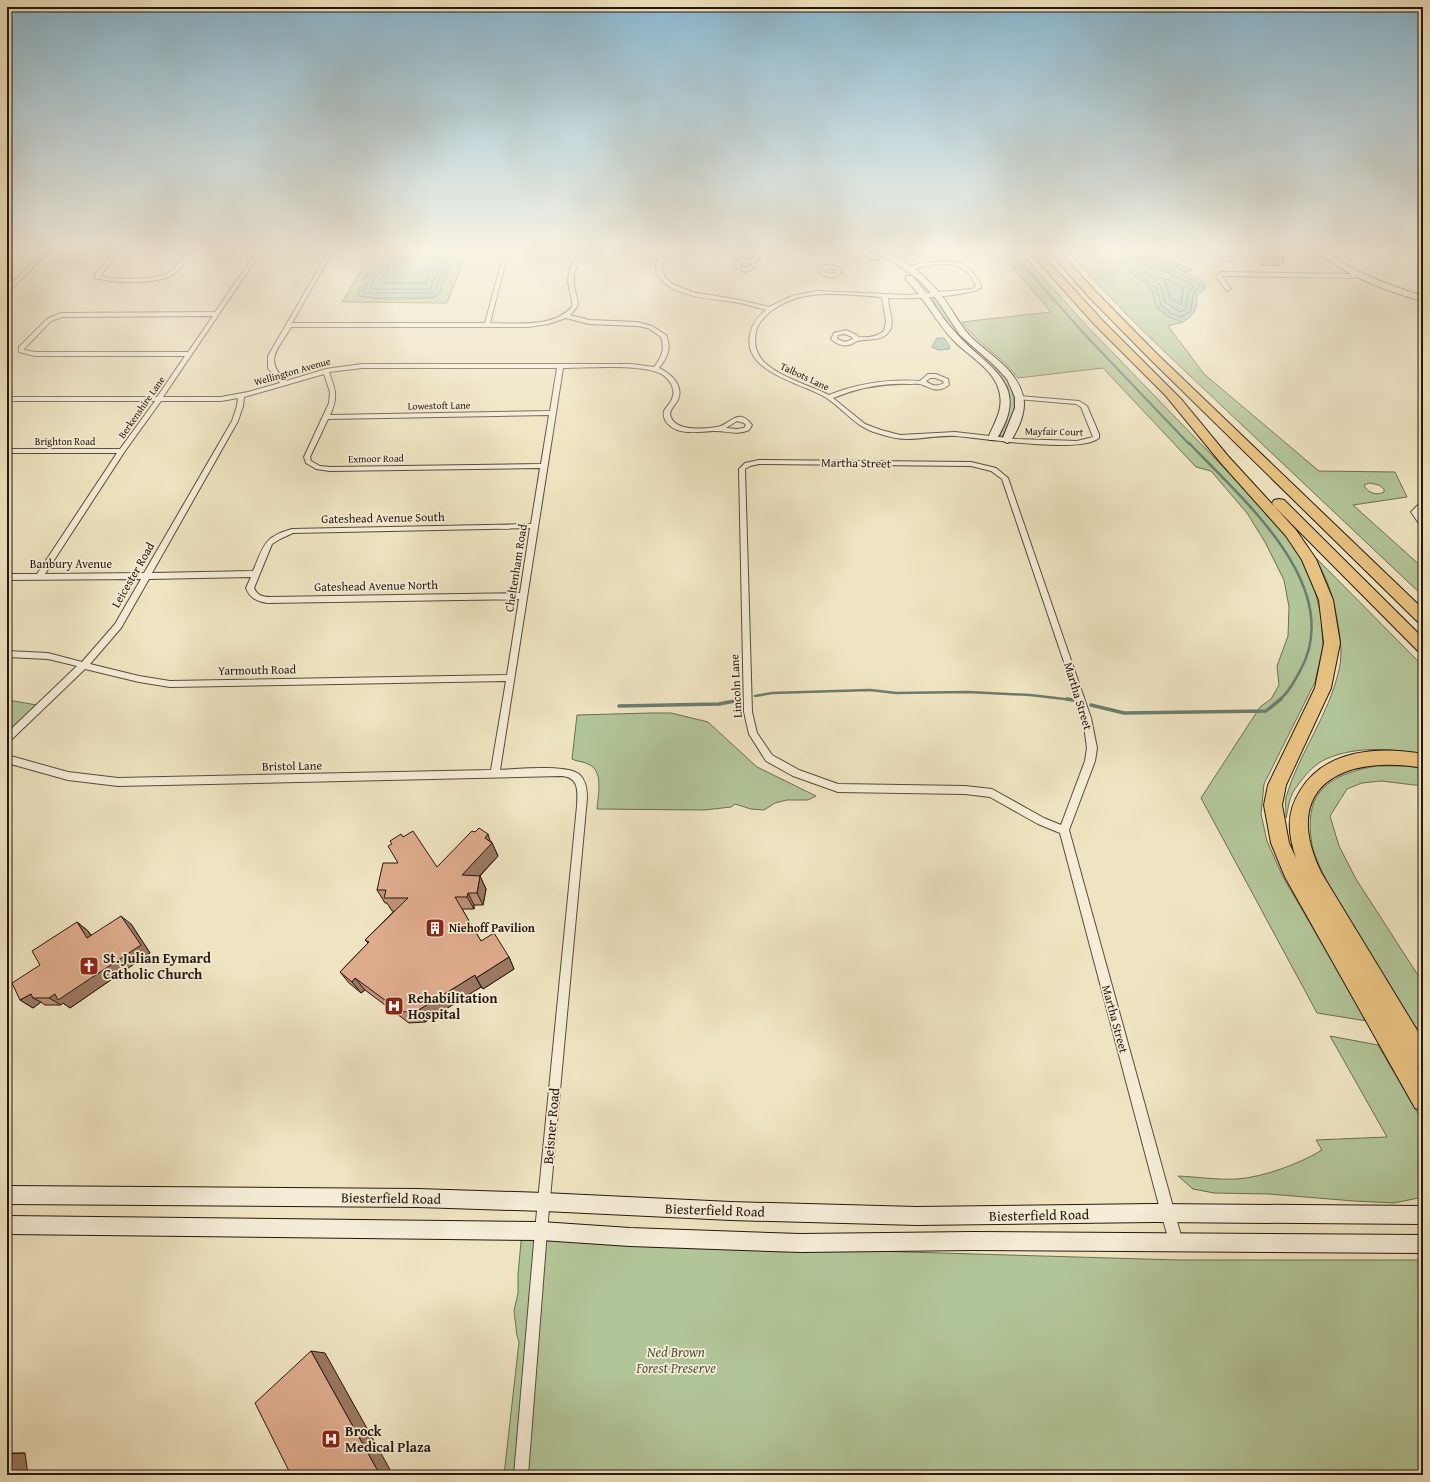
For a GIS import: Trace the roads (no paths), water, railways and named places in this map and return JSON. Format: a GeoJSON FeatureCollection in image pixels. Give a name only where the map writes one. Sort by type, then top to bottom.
{"type":"FeatureCollection","features":[{"type":"Feature","properties":{"kind":"highway"},"geometry":{"type":"LineString","coordinates":[[1095,318],[1423,647]]}},
{"type":"Feature","properties":{"kind":"highway"},"geometry":{"type":"LineString","coordinates":[[1116,318],[1423,618]]}},
{"type":"Feature","properties":{"kind":"highway"},"geometry":{"type":"LineString","coordinates":[[1170,394],[1224,459],[1291,533],[1309,559],[1326,600],[1332,644],[1323,688],[1277,786],[1273,805],[1280,843],[1292,871],[1401,1059],[1423,1100]]}},
{"type":"Feature","properties":{"kind":"highway"},"geometry":{"type":"LineString","coordinates":[[1266,464],[1338,523],[1423,602]]}},
{"type":"Feature","properties":{"kind":"highway"},"geometry":{"type":"LineString","coordinates":[[1423,761],[1390,757],[1368,758],[1348,762],[1332,769],[1316,780],[1307,792],[1301,807],[1298,821],[1300,843],[1306,862],[1315,880],[1423,1060]]}},
{"type":"Feature","properties":{"kind":"main road"},"geometry":{"type":"LineString","coordinates":[[940,318],[948,330],[967,349],[988,366],[1002,385],[1006,406],[994,438]]}},
{"type":"Feature","properties":{"kind":"main road"},"geometry":{"type":"LineString","coordinates":[[953,318],[961,330],[976,345],[1004,368],[1016,386],[1019,398],[1018,416],[1007,440]]}},
{"type":"Feature","properties":{"kind":"main road","name":"Biesterfield Road"},"geometry":{"type":"LineString","coordinates":[[7,1195],[418,1198],[544,1202],[731,1211],[917,1216],[1160,1213],[1423,1216]]}},
{"type":"Feature","properties":{"kind":"main road","name":"Biesterfield Road"},"geometry":{"type":"LineString","coordinates":[[7,1225],[541,1231],[630,1237],[801,1243],[972,1241],[1423,1244]]}},
{"type":"Feature","properties":{"kind":"street"},"geometry":{"type":"LineString","coordinates":[[53,318],[49,320],[22,347],[20,351],[35,354],[190,354]]}},
{"type":"Feature","properties":{"kind":"street","name":"Berkenshire Lane"},"geometry":{"type":"LineString","coordinates":[[39,576],[122,451],[214,318]]}},
{"type":"Feature","properties":{"kind":"street"},"geometry":{"type":"LineString","coordinates":[[284,383],[273,372],[269,362],[293,318]]}},
{"type":"Feature","properties":{"kind":"street"},"geometry":{"type":"LineString","coordinates":[[487,325],[489,318]]}},
{"type":"Feature","properties":{"kind":"street"},"geometry":{"type":"LineString","coordinates":[[289,325],[528,324],[548,322],[560,318]]}},
{"type":"Feature","properties":{"kind":"street"},"geometry":{"type":"LineString","coordinates":[[575,318],[596,323],[637,324],[658,331],[664,336],[666,348],[665,356],[655,369],[675,383],[677,392],[675,399],[667,412],[667,418],[672,424],[682,429],[693,431],[720,428]]}},
{"type":"Feature","properties":{"kind":"street","name":"Talbots Lane"},"geometry":{"type":"LineString","coordinates":[[761,318],[755,326],[751,337],[752,347],[756,356],[781,377],[829,397],[856,422],[877,432],[905,437],[954,434],[1007,440]]}},
{"type":"Feature","properties":{"kind":"street"},"geometry":{"type":"LineString","coordinates":[[856,339],[872,339],[880,336],[889,327],[888,318]]}},
{"type":"Feature","properties":{"kind":"street","name":"Wellington Avenue"},"geometry":{"type":"LineString","coordinates":[[7,400],[210,399],[240,396],[326,371],[371,366],[631,366],[655,369]]}},
{"type":"Feature","properties":{"kind":"street","name":"Cheltenham Road"},"geometry":{"type":"LineString","coordinates":[[495,774],[560,366]]}},
{"type":"Feature","properties":{"kind":"street","name":"Exmoor Road"},"geometry":{"type":"LineString","coordinates":[[326,371],[333,398],[308,457],[310,464],[318,468],[544,466]]}},
{"type":"Feature","properties":{"kind":"street"},"geometry":{"type":"LineString","coordinates":[[829,397],[850,389],[876,382],[924,383]]}},
{"type":"Feature","properties":{"kind":"street","name":"Leicester Road"},"geometry":{"type":"LineString","coordinates":[[7,739],[85,664],[118,626],[235,421],[240,406],[240,396]]}},
{"type":"Feature","properties":{"kind":"street","name":"Mayfair Court"},"geometry":{"type":"LineString","coordinates":[[1007,440],[1086,442],[1096,438],[1096,434],[1084,406],[1077,402],[1019,398]]}},
{"type":"Feature","properties":{"kind":"street","name":"Lowestoft Lane"},"geometry":{"type":"LineString","coordinates":[[326,417],[552,413]]}},
{"type":"Feature","properties":{"kind":"street","name":"Brighton Road"},"geometry":{"type":"LineString","coordinates":[[7,451],[122,451]]}},
{"type":"Feature","properties":{"kind":"street","name":"Martha Street"},"geometry":{"type":"LineString","coordinates":[[744,466],[751,463],[760,462],[971,464],[993,468],[1000,472],[1005,478],[1088,718],[1092,748],[1090,761],[1064,830],[1160,1213],[1176,1243]]}},
{"type":"Feature","properties":{"kind":"street","name":"Lincoln Lane"},"geometry":{"type":"LineString","coordinates":[[744,466],[742,469],[748,712],[753,734],[769,758],[796,773],[838,788],[965,790],[992,793],[1041,820],[1064,830]]}},
{"type":"Feature","properties":{"kind":"street"},"geometry":{"type":"LineString","coordinates":[[1423,504],[1416,512],[1423,524]]}},
{"type":"Feature","properties":{"kind":"street","name":"Gateshead Avenue South"},"geometry":{"type":"LineString","coordinates":[[255,574],[272,540],[282,534],[292,531],[535,526]]}},
{"type":"Feature","properties":{"kind":"street","name":"Banbury Avenue"},"geometry":{"type":"LineString","coordinates":[[7,577],[255,574]]}},
{"type":"Feature","properties":{"kind":"street","name":"Gateshead Avenue North"},"geometry":{"type":"LineString","coordinates":[[255,574],[251,584],[251,592],[259,599],[265,600],[524,596]]}},
{"type":"Feature","properties":{"kind":"street","name":"Yarmouth Road"},"geometry":{"type":"LineString","coordinates":[[7,654],[40,655],[85,664],[139,679],[170,684],[511,678]]}},
{"type":"Feature","properties":{"kind":"street","name":"Bristol Lane"},"geometry":{"type":"LineString","coordinates":[[7,759],[68,776],[118,782],[560,772],[572,773],[578,778]]}},
{"type":"Feature","properties":{"kind":"street","name":"Beisner Road"},"geometry":{"type":"LineString","coordinates":[[521,1475],[541,1231],[579,834],[582,791],[578,778]]}},
{"type":"Feature","properties":{"kind":"water"},"geometry":{"type":"Polygon","coordinates":[[[1172,318],[1188,318],[1183,322],[1172,318]]]}},
{"type":"Feature","properties":{"kind":"water"},"geometry":{"type":"Polygon","coordinates":[[[937,338],[944,338],[950,347],[949,349],[939,350],[932,347],[937,338]]]}},
{"type":"Feature","properties":{"kind":"waterway"},"geometry":{"type":"LineString","coordinates":[[1070,318],[1189,444]]}},
{"type":"Feature","properties":{"kind":"waterway"},"geometry":{"type":"LineString","coordinates":[[1189,443],[1259,517],[1282,546],[1299,576],[1310,608],[1311,639],[1300,671],[1283,697],[1279,700]]}},
{"type":"Feature","properties":{"kind":"waterway"},"geometry":{"type":"LineString","coordinates":[[755,696],[772,693],[870,690],[896,693],[968,692],[1030,695],[1073,700],[1067,699]]}},
{"type":"Feature","properties":{"kind":"waterway"},"geometry":{"type":"LineString","coordinates":[[1091,705],[1124,713],[1266,711],[1281,699]]}},
{"type":"Feature","properties":{"kind":"waterway"},"geometry":{"type":"LineString","coordinates":[[619,706],[719,704],[740,700],[738,700]]}},
{"type":"Feature","properties":{"kind":"place","name":"Niehoff Pavilion"},"geometry":{"type":"Point","coordinates":[435,928]}},
{"type":"Feature","properties":{"kind":"place","name":"St. Julian Eymard Catholic Church"},"geometry":{"type":"Point","coordinates":[89,966]}},
{"type":"Feature","properties":{"kind":"place","name":"Rehabilitation Hospital"},"geometry":{"type":"Point","coordinates":[394,1006]}},
{"type":"Feature","properties":{"kind":"place","name":"Brock Medical Plaza"},"geometry":{"type":"Point","coordinates":[331,1439]}},
{"type":"Feature","properties":{"kind":"park label","name":"Ned Brown Forest Preserve"},"geometry":{"type":"Point","coordinates":[676,1360]}}]}
